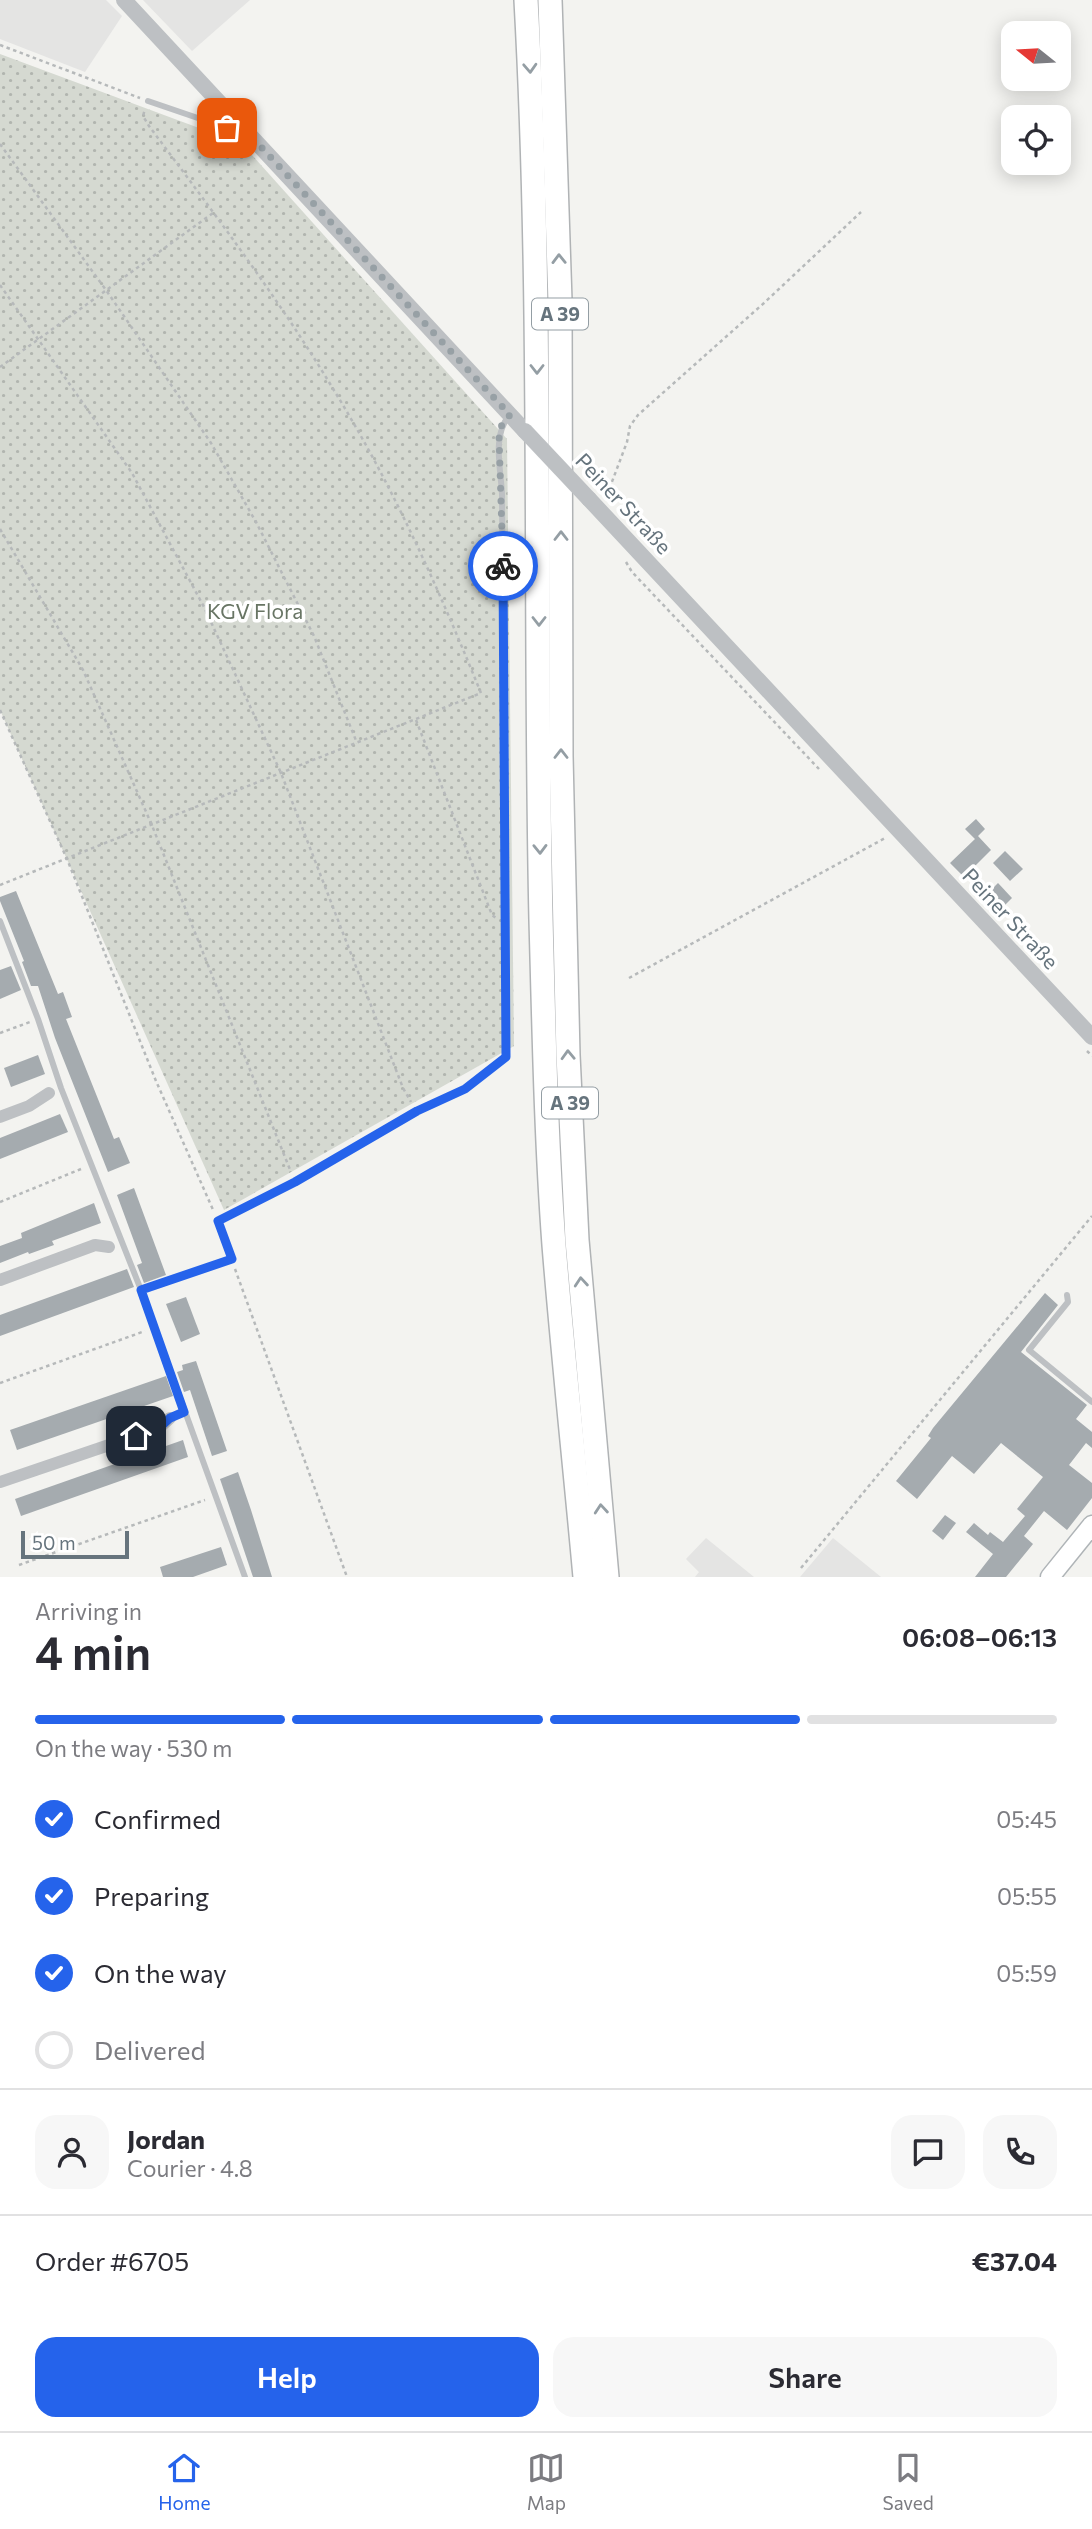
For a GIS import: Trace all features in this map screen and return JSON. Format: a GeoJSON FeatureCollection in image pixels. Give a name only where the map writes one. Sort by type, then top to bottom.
{"type":"FeatureCollection","features":[{"type":"Feature","properties":{"kind":"highway","name":"A 39"},"geometry":{"type":"LineString","coordinates":[[526,0],[533,114],[538,754],[545,1056],[554,1243],[585,1577]]}},
{"type":"Feature","properties":{"kind":"highway","name":"A 39"},"geometry":{"type":"LineString","coordinates":[[550,0],[560,301],[561,756],[568,1055],[577,1240],[607,1577]]}},
{"type":"Feature","properties":{"kind":"main road"},"geometry":{"type":"LineString","coordinates":[[1049,1577],[1092,1525]]}},
{"type":"Feature","properties":{"kind":"street","name":"Peiner Straße"},"geometry":{"type":"LineString","coordinates":[[124,0],[1092,1037]]}},
{"type":"Feature","properties":{"kind":"street"},"geometry":{"type":"LineString","coordinates":[[0,1117],[29,1106],[55,1091]]}},
{"type":"Feature","properties":{"kind":"street"},"geometry":{"type":"LineString","coordinates":[[0,1280],[95,1245],[109,1247]]}},
{"type":"Feature","properties":{"kind":"street"},"geometry":{"type":"LineString","coordinates":[[0,1482],[159,1428],[170,1418]]}},
{"type":"Feature","properties":{"kind":"lane"},"geometry":{"type":"LineString","coordinates":[[148,100],[227,128],[236,120]]}},
{"type":"Feature","properties":{"kind":"lane"},"geometry":{"type":"LineString","coordinates":[[141,1290],[232,1259],[218,1221],[295,1182],[417,1111],[465,1089],[506,1057],[502,494],[499,436],[502,424],[510,415]]}},
{"type":"Feature","properties":{"kind":"lane"},"geometry":{"type":"LineString","coordinates":[[0,921],[38,1019],[55,1091],[91,1165],[141,1290],[245,1577]]}},
{"type":"Feature","properties":{"kind":"lane"},"geometry":{"type":"LineString","coordinates":[[0,946],[8,943]]}},
{"type":"Feature","properties":{"kind":"lane"},"geometry":{"type":"LineString","coordinates":[[109,1247],[122,1242]]}},
{"type":"Feature","properties":{"kind":"lane"},"geometry":{"type":"LineString","coordinates":[[1067,1295],[1068,1302],[1029,1350],[1092,1402]]}},
{"type":"Feature","properties":{"kind":"lane"},"geometry":{"type":"LineString","coordinates":[[170,1418],[184,1412]]}},
{"type":"Feature","properties":{"kind":"path"},"geometry":{"type":"LineString","coordinates":[[0,45],[148,100],[143,116],[149,126],[298,331],[372,456],[441,594],[481,694],[0,885]]}},
{"type":"Feature","properties":{"kind":"path"},"geometry":{"type":"LineString","coordinates":[[0,144],[106,290],[211,443],[256,522],[314,636],[357,743]]}},
{"type":"Feature","properties":{"kind":"path"},"geometry":{"type":"LineString","coordinates":[[595,505],[627,442],[630,426],[638,415],[862,212]]}},
{"type":"Feature","properties":{"kind":"path"},"geometry":{"type":"LineString","coordinates":[[0,367],[214,213]]}},
{"type":"Feature","properties":{"kind":"path"},"geometry":{"type":"LineString","coordinates":[[0,285],[132,473],[204,607],[281,773],[403,1088],[417,1111]]}},
{"type":"Feature","properties":{"kind":"path"},"geometry":{"type":"LineString","coordinates":[[0,530],[83,670],[151,823],[295,1182]]}},
{"type":"Feature","properties":{"kind":"path"},"geometry":{"type":"LineString","coordinates":[[0,710],[67,859],[156,1081],[218,1221]]}},
{"type":"Feature","properties":{"kind":"path"},"geometry":{"type":"LineString","coordinates":[[416,719],[492,915],[505,922]]}},
{"type":"Feature","properties":{"kind":"path"},"geometry":{"type":"LineString","coordinates":[[629,978],[900,831]]}},
{"type":"Feature","properties":{"kind":"path"},"geometry":{"type":"LineString","coordinates":[[0,1033],[38,1019]]}},
{"type":"Feature","properties":{"kind":"path"},"geometry":{"type":"LineString","coordinates":[[0,1202],[91,1165]]}},
{"type":"Feature","properties":{"kind":"path"},"geometry":{"type":"LineString","coordinates":[[801,1568],[1092,1216]]}},
{"type":"Feature","properties":{"kind":"path"},"geometry":{"type":"LineString","coordinates":[[232,1259],[347,1577]]}},
{"type":"Feature","properties":{"kind":"path"},"geometry":{"type":"LineString","coordinates":[[0,1383],[153,1327]]}},
{"type":"Feature","properties":{"kind":"path"},"geometry":{"type":"LineString","coordinates":[[19,1565],[215,1496]]}},
{"type":"Feature","properties":{"kind":"shaded area"},"geometry":{"type":"Polygon","coordinates":[[[0,0],[106,0],[122,16],[85,72],[0,39],[0,0]]]}},
{"type":"Feature","properties":{"kind":"shaded area"},"geometry":{"type":"Polygon","coordinates":[[[143,0],[250,0],[192,51],[143,0]]]}},
{"type":"Feature","properties":{"kind":"shaded area"},"geometry":{"type":"Polygon","coordinates":[[[706,1538],[754,1577],[695,1577],[699,1572],[686,1559],[706,1538]]]}},
{"type":"Feature","properties":{"kind":"shaded area"},"geometry":{"type":"Polygon","coordinates":[[[833,1538],[881,1577],[800,1577],[833,1538]]]}},
{"type":"Feature","properties":{"kind":"green space","name":"KGV Flora"},"geometry":{"type":"Polygon","coordinates":[[[0,54],[242,144],[507,439],[514,1046],[224,1210],[0,710],[0,54]]]}},
{"type":"Feature","properties":{"kind":"building"},"geometry":{"type":"Polygon","coordinates":[[[976,819],[985,829],[978,836],[991,850],[964,877],[950,863],[975,839],[965,829],[976,819]]]}},
{"type":"Feature","properties":{"kind":"building"},"geometry":{"type":"Polygon","coordinates":[[[1005,851],[1023,869],[1010,881],[993,863],[1005,851]]]}},
{"type":"Feature","properties":{"kind":"building"},"geometry":{"type":"Polygon","coordinates":[[[998,883],[1012,898],[997,913],[983,898],[998,883]]]}},
{"type":"Feature","properties":{"kind":"building"},"geometry":{"type":"Polygon","coordinates":[[[16,891],[58,994],[63,992],[72,1017],[66,1019],[114,1139],[119,1137],[130,1163],[108,1172],[55,1038],[38,986],[31,986],[0,901],[0,897],[16,891]]]}},
{"type":"Feature","properties":{"kind":"building"},"geometry":{"type":"Polygon","coordinates":[[[11,966],[21,990],[0,999],[0,970],[11,966]]]}},
{"type":"Feature","properties":{"kind":"building"},"geometry":{"type":"Polygon","coordinates":[[[38,1055],[45,1074],[11,1087],[4,1068],[38,1055]]]}},
{"type":"Feature","properties":{"kind":"building"},"geometry":{"type":"Polygon","coordinates":[[[60,1114],[68,1132],[0,1159],[0,1138],[60,1114]]]}},
{"type":"Feature","properties":{"kind":"building"},"geometry":{"type":"Polygon","coordinates":[[[134,1188],[166,1275],[144,1283],[137,1265],[142,1263],[117,1195],[134,1188]]]}},
{"type":"Feature","properties":{"kind":"building"},"geometry":{"type":"Polygon","coordinates":[[[94,1203],[101,1223],[52,1241],[54,1245],[0,1263],[0,1246],[22,1238],[21,1233],[94,1203]]]}},
{"type":"Feature","properties":{"kind":"building"},"geometry":{"type":"Polygon","coordinates":[[[127,1269],[134,1287],[0,1336],[0,1315],[127,1269]]]}},
{"type":"Feature","properties":{"kind":"building"},"geometry":{"type":"Polygon","coordinates":[[[1045,1293],[1058,1305],[1021,1352],[1087,1405],[1076,1419],[1092,1432],[1092,1448],[1086,1443],[1069,1465],[1092,1483],[1092,1498],[1067,1530],[1044,1511],[1024,1536],[1033,1544],[1006,1577],[975,1577],[993,1554],[966,1532],[974,1523],[988,1535],[990,1532],[1003,1542],[1025,1516],[1017,1509],[1043,1477],[1001,1443],[974,1474],[952,1456],[917,1499],[896,1481],[931,1438],[928,1436],[933,1428],[1045,1293]]]}},
{"type":"Feature","properties":{"kind":"building"},"geometry":{"type":"Polygon","coordinates":[[[186,1297],[200,1334],[181,1342],[166,1304],[186,1297]]]}},
{"type":"Feature","properties":{"kind":"building"},"geometry":{"type":"Polygon","coordinates":[[[196,1361],[227,1451],[212,1456],[190,1390],[184,1392],[177,1372],[183,1370],[182,1365],[196,1361]]]}},
{"type":"Feature","properties":{"kind":"building"},"geometry":{"type":"Polygon","coordinates":[[[166,1376],[173,1396],[17,1450],[10,1430],[166,1376]]]}},
{"type":"Feature","properties":{"kind":"building"},"geometry":{"type":"Polygon","coordinates":[[[183,1440],[188,1457],[21,1516],[15,1499],[183,1440]]]}},
{"type":"Feature","properties":{"kind":"building"},"geometry":{"type":"Polygon","coordinates":[[[238,1472],[272,1577],[253,1577],[220,1479],[238,1472]]]}},
{"type":"Feature","properties":{"kind":"building"},"geometry":{"type":"Polygon","coordinates":[[[945,1515],[956,1523],[943,1540],[932,1531],[945,1515]]]}},
{"type":"Feature","properties":{"kind":"building"},"geometry":{"type":"Polygon","coordinates":[[[221,1547],[227,1565],[193,1577],[163,1577],[160,1567],[221,1547]]]}},
{"type":"Feature","properties":{"kind":"way so far"},"geometry":{"type":"LineString","coordinates":[[227,128],[236,120],[510,415],[502,424],[499,436],[503,566]]}},
{"type":"Feature","properties":{"kind":"route"},"geometry":{"type":"LineString","coordinates":[[136,1436],[159,1428],[170,1418],[184,1412],[141,1290],[232,1259],[218,1221],[295,1182],[417,1111],[465,1089],[506,1057],[503,566]]}}]}
